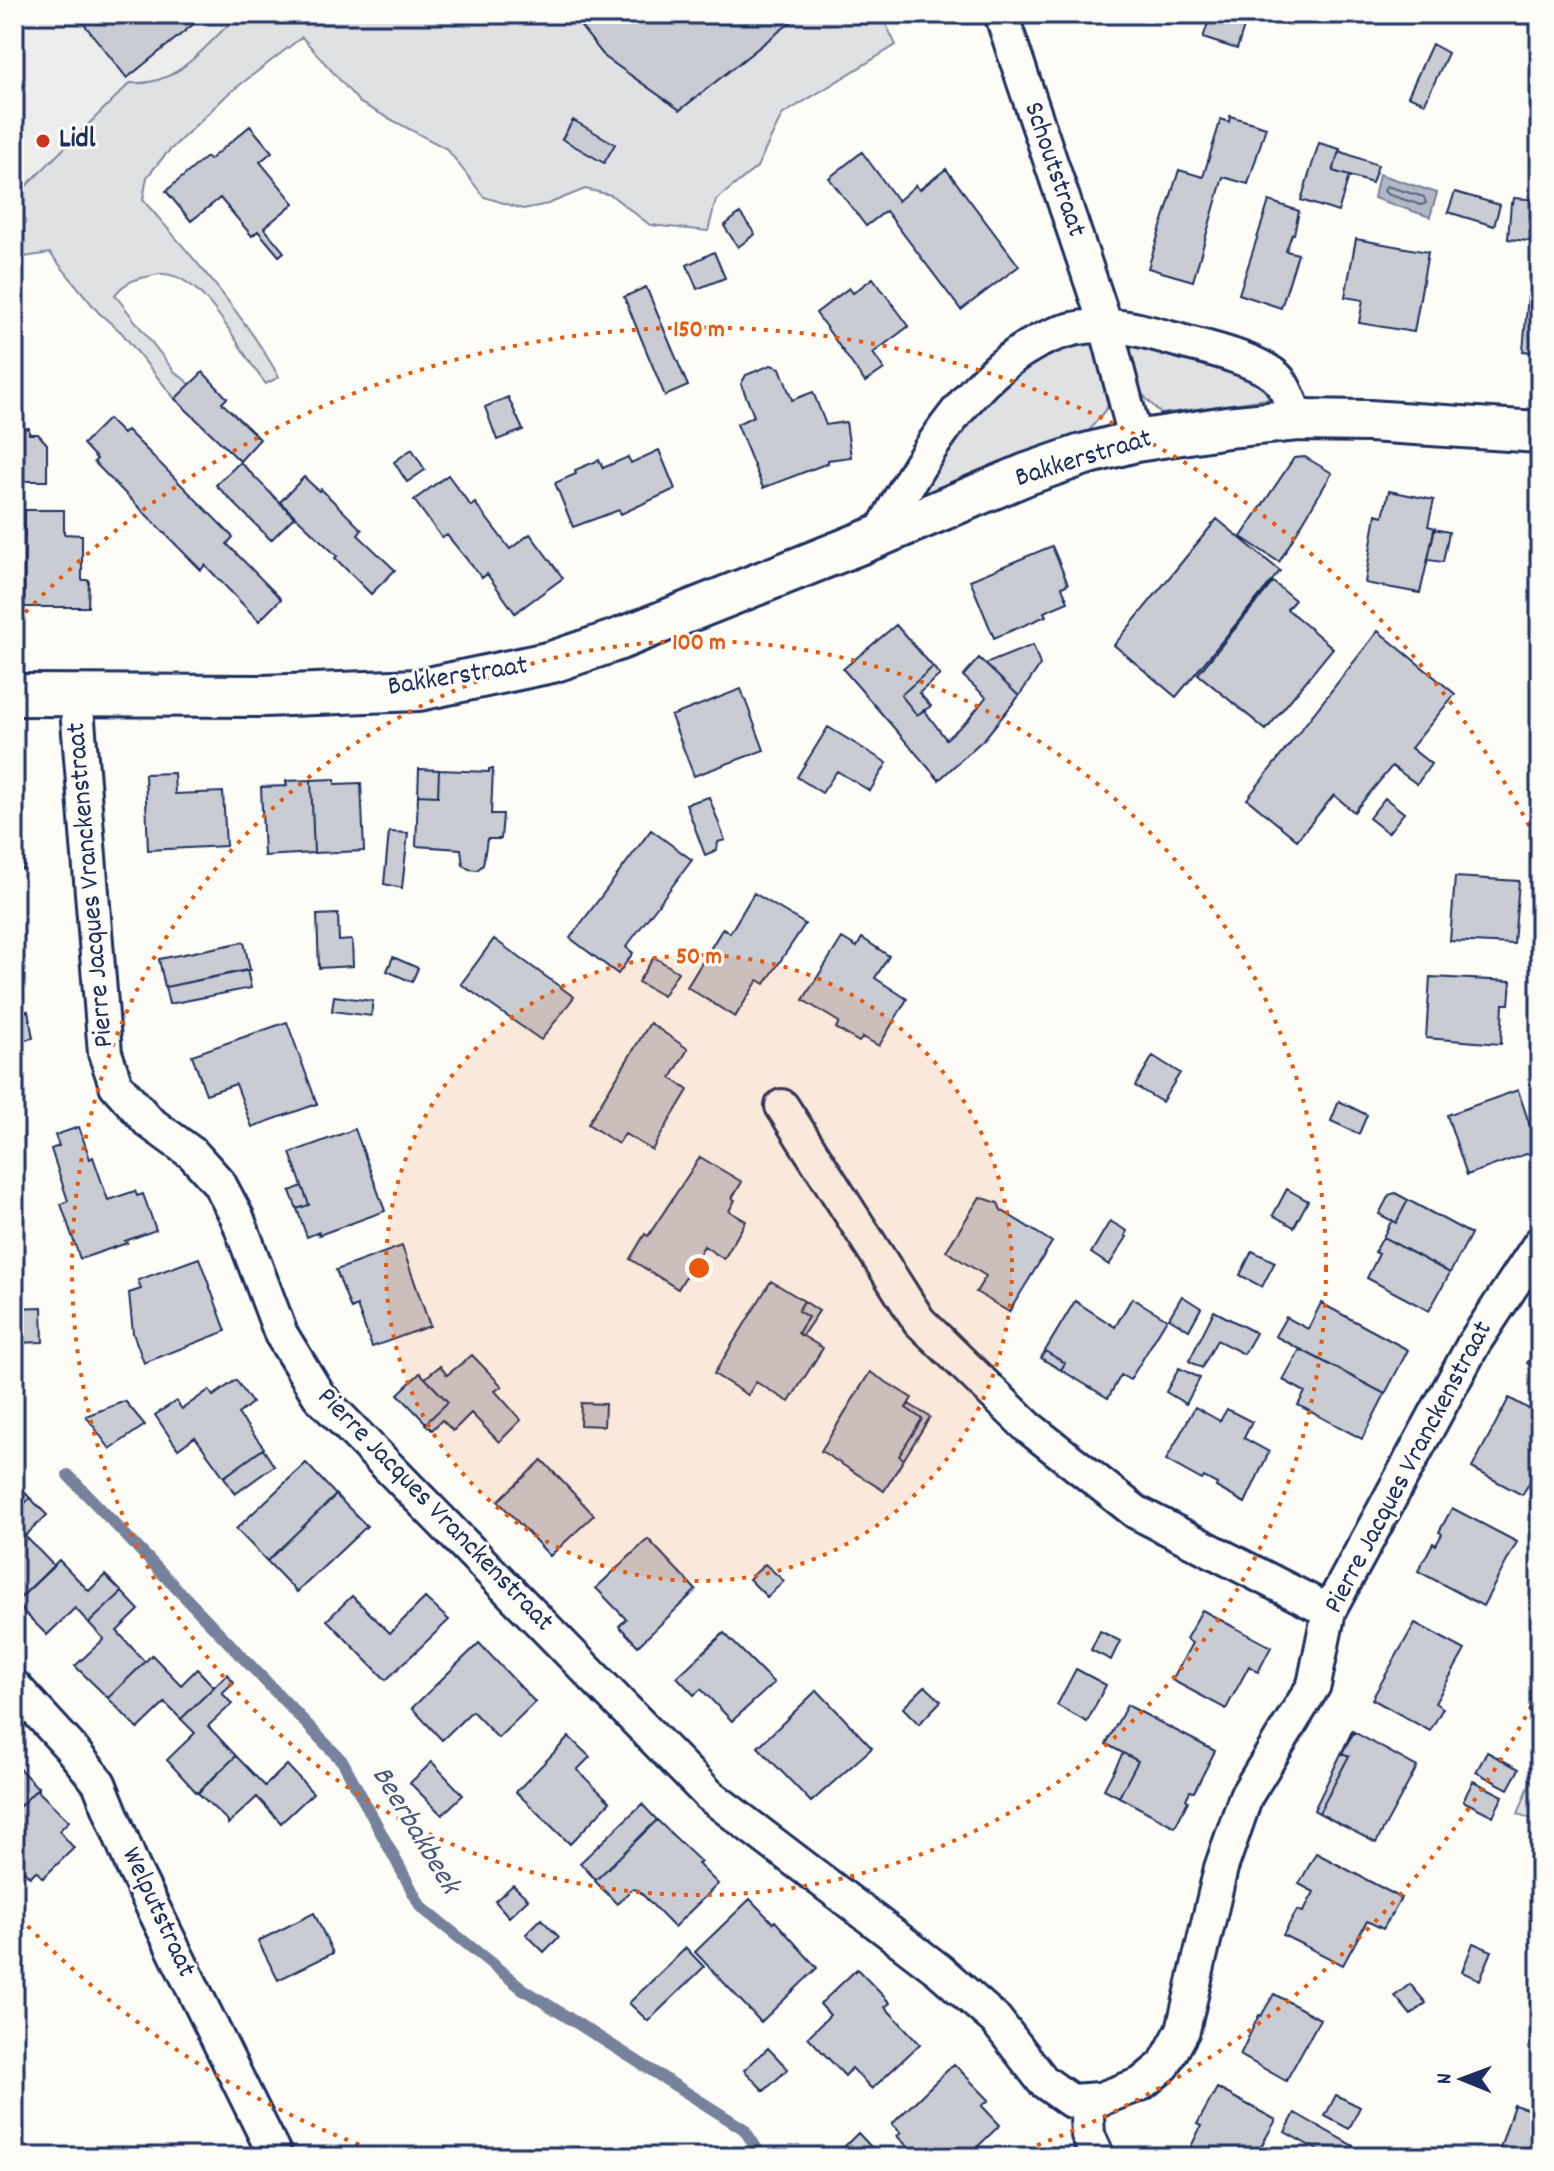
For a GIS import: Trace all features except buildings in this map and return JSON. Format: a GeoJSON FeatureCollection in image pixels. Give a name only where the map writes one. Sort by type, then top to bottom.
{"type":"FeatureCollection","features":[{"type":"Feature","properties":{"kind":"street","name":"Schoutstraat"},"geometry":{"type":"LineString","coordinates":[[1001,14],[1106,326],[1136,441]]}},
{"type":"Feature","properties":{"kind":"street"},"geometry":{"type":"LineString","coordinates":[[879,536],[916,469],[966,401],[995,371],[1026,348],[1073,329],[1106,326],[1137,329],[1208,348],[1269,371],[1279,379],[1298,420]]}},
{"type":"Feature","properties":{"kind":"street","name":"Bakkerstraat"},"geometry":{"type":"LineString","coordinates":[[14,695],[263,696],[419,690],[552,662],[631,635],[1027,474],[1136,441],[1298,420],[1369,421],[1540,432]]}},
{"type":"Feature","properties":{"kind":"street","name":"Pierre Jacques Vranckenstraat"},"geometry":{"type":"LineString","coordinates":[[76,696],[105,1053],[116,1085],[149,1122],[193,1154],[219,1183],[237,1217],[281,1334],[319,1396],[709,1795],[939,1970],[996,2020],[1043,2081],[1071,2101],[1100,2099],[1141,2084],[1164,2065],[1183,2030],[1221,1868],[1246,1796],[1314,1685],[1329,1611],[1474,1343],[1540,1243]]}},
{"type":"Feature","properties":{"kind":"street"},"geometry":{"type":"LineString","coordinates":[[782,1106],[919,1321],[1028,1427],[1136,1512],[1329,1611]]}},
{"type":"Feature","properties":{"kind":"street","name":"Welputstraat"},"geometry":{"type":"LineString","coordinates":[[14,1686],[99,1783],[133,1867],[276,2157]]}},
{"type":"Feature","properties":{"kind":"street"},"geometry":{"type":"LineString","coordinates":[[1086,2100],[1088,2135],[1098,2157]]}},
{"type":"Feature","properties":{"kind":"shaded area"},"geometry":{"type":"Polygon","coordinates":[[[14,14],[269,14],[14,240],[14,14]]]}},
{"type":"Feature","properties":{"kind":"shaded area"},"geometry":{"type":"Polygon","coordinates":[[[240,14],[571,14],[605,57],[680,110],[801,14],[881,14],[896,45],[782,115],[757,167],[716,200],[708,231],[650,225],[611,195],[585,189],[548,204],[523,209],[484,197],[447,149],[360,103],[302,37],[228,94],[165,155],[147,177],[143,200],[233,307],[279,377],[266,384],[222,319],[195,288],[180,278],[164,274],[137,279],[115,295],[174,371],[191,385],[175,399],[122,333],[98,312],[50,253],[24,257],[14,266],[14,198],[130,83],[164,78],[178,71],[240,14]]]}},
{"type":"Feature","properties":{"kind":"shaded area"},"geometry":{"type":"Polygon","coordinates":[[[1095,336],[1109,398],[1107,408],[1088,432],[1023,453],[923,494],[918,491],[971,411],[1020,363],[1095,336]]]}},
{"type":"Feature","properties":{"kind":"shaded area"},"geometry":{"type":"Polygon","coordinates":[[[1127,338],[1269,383],[1274,398],[1161,414],[1140,392],[1127,338]]]}},
{"type":"Feature","properties":{"kind":"shaded area"},"geometry":{"type":"Polygon","coordinates":[[[1540,1757],[1540,1822],[1518,1814],[1540,1757]]]}},
{"type":"Feature","properties":{"kind":"water"},"geometry":{"type":"Polygon","coordinates":[[[1379,174],[1437,193],[1430,217],[1374,198],[1379,174]]]}},
{"type":"Feature","properties":{"kind":"waterway","name":"Beerbakbeek"},"geometry":{"type":"LineString","coordinates":[[68,1475],[343,1762],[421,1907],[523,1989],[744,2129],[762,2157]]}},
{"type":"Feature","properties":{"kind":"place","name":"Lidl"},"geometry":{"type":"Point","coordinates":[43,141]}}]}
